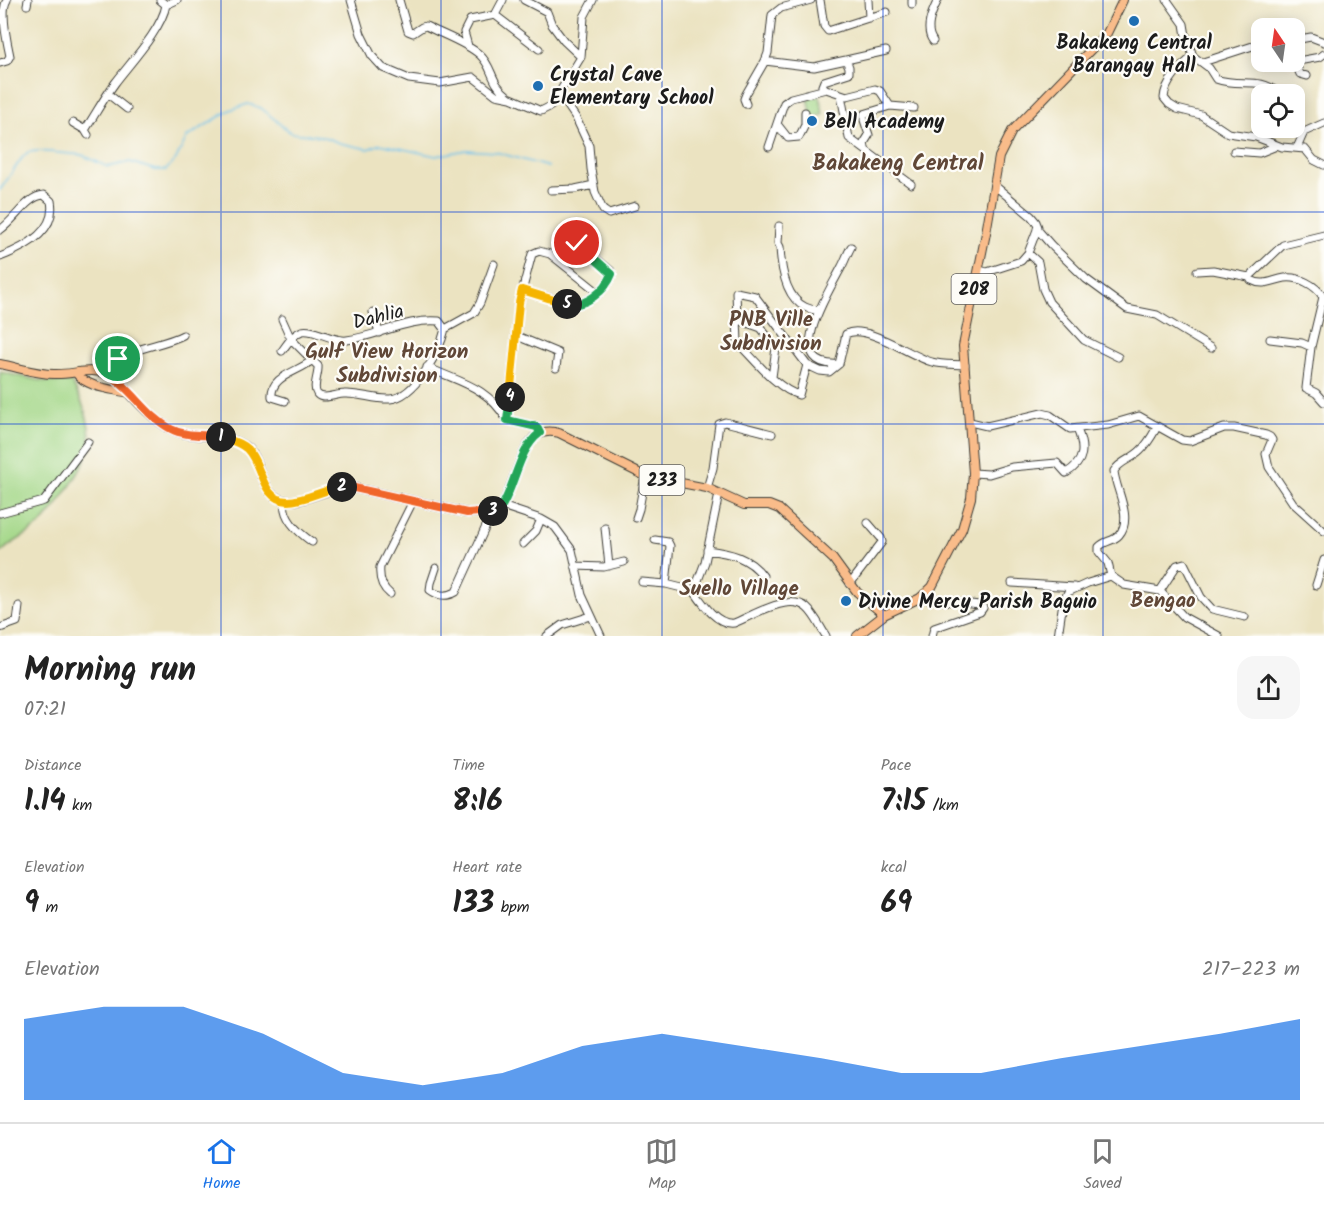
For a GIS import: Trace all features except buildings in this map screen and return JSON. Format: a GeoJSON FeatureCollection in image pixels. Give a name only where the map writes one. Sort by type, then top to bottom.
{"type":"FeatureCollection","features":[{"type":"Feature","properties":{"kind":"main road","name":"208"},"geometry":{"type":"LineString","coordinates":[[860,635],[884,615],[920,598],[934,584],[962,529],[971,498],[973,473],[964,338],[979,270],[999,157],[1012,130],[1107,33],[1123,0]]}},
{"type":"Feature","properties":{"kind":"main road"},"geometry":{"type":"LineString","coordinates":[[0,364],[42,373],[92,371],[108,374],[118,380],[156,419],[170,429],[220,437],[243,446],[255,461],[269,492],[285,500],[300,499],[333,489],[350,487],[467,513],[497,508],[526,449],[534,437],[540,433]]}},
{"type":"Feature","properties":{"kind":"main road"},"geometry":{"type":"LineString","coordinates":[[76,373],[79,377],[98,386],[130,393]]}},
{"type":"Feature","properties":{"kind":"main road","name":"233"},"geometry":{"type":"LineString","coordinates":[[540,433],[552,431],[576,440],[645,476],[707,488],[744,506],[769,505],[779,509],[833,560],[861,597],[884,615]]}},
{"type":"Feature","properties":{"kind":"street"},"geometry":{"type":"LineString","coordinates":[[0,63],[7,61],[10,56],[3,12],[7,0]]}},
{"type":"Feature","properties":{"kind":"street"},"geometry":{"type":"LineString","coordinates":[[160,0],[166,5]]}},
{"type":"Feature","properties":{"kind":"street"},"geometry":{"type":"LineString","coordinates":[[73,123],[86,133],[108,94],[152,33],[166,5],[177,0]]}},
{"type":"Feature","properties":{"kind":"street"},"geometry":{"type":"LineString","coordinates":[[351,0],[361,34],[372,56],[383,68],[409,80],[440,84],[473,77],[496,94],[512,98],[541,111],[551,106],[581,57],[584,17],[593,0]]}},
{"type":"Feature","properties":{"kind":"street"},"geometry":{"type":"LineString","coordinates":[[495,15],[503,0]]}},
{"type":"Feature","properties":{"kind":"street"},"geometry":{"type":"LineString","coordinates":[[524,0],[547,12],[552,25],[564,41],[581,57]]}},
{"type":"Feature","properties":{"kind":"street"},"geometry":{"type":"LineString","coordinates":[[746,104],[745,97],[768,53],[772,15],[781,8],[811,0]]}},
{"type":"Feature","properties":{"kind":"street"},"geometry":{"type":"LineString","coordinates":[[820,0],[824,26],[828,31],[887,12]]}},
{"type":"Feature","properties":{"kind":"street"},"geometry":{"type":"LineString","coordinates":[[868,0],[869,18]]}},
{"type":"Feature","properties":{"kind":"street"},"geometry":{"type":"LineString","coordinates":[[933,41],[929,36],[929,29],[933,10],[938,0]]}},
{"type":"Feature","properties":{"kind":"street"},"geometry":{"type":"LineString","coordinates":[[1167,0],[1184,24],[1193,56],[1203,62],[1216,79],[1230,83],[1265,84]]}},
{"type":"Feature","properties":{"kind":"street"},"geometry":{"type":"LineString","coordinates":[[402,1],[408,31],[413,33],[426,26],[468,46],[481,55],[494,82],[512,98]]}},
{"type":"Feature","properties":{"kind":"street"},"geometry":{"type":"LineString","coordinates":[[468,46],[464,32],[470,20],[495,15],[539,49]]}},
{"type":"Feature","properties":{"kind":"street"},"geometry":{"type":"LineString","coordinates":[[1305,38],[1311,37],[1324,42]]}},
{"type":"Feature","properties":{"kind":"street"},"geometry":{"type":"LineString","coordinates":[[1203,62],[1251,47]]}},
{"type":"Feature","properties":{"kind":"street"},"geometry":{"type":"LineString","coordinates":[[765,61],[814,67],[886,51]]}},
{"type":"Feature","properties":{"kind":"street"},"geometry":{"type":"LineString","coordinates":[[1307,76],[1298,72],[1298,61],[1320,57],[1324,54]]}},
{"type":"Feature","properties":{"kind":"street"},"geometry":{"type":"LineString","coordinates":[[1193,56],[1183,64],[1167,85],[1164,98],[1169,105],[1201,115],[1228,133],[1256,137],[1275,145],[1305,149],[1314,160],[1324,165]]}},
{"type":"Feature","properties":{"kind":"street"},"geometry":{"type":"LineString","coordinates":[[846,60],[849,73],[824,81],[822,85],[826,89],[847,96],[878,90],[890,106]]}},
{"type":"Feature","properties":{"kind":"street"},"geometry":{"type":"LineString","coordinates":[[769,147],[786,100],[826,89]]}},
{"type":"Feature","properties":{"kind":"street"},"geometry":{"type":"LineString","coordinates":[[559,93],[576,118],[589,146],[594,185],[603,210],[606,213],[613,213],[635,207]]}},
{"type":"Feature","properties":{"kind":"street"},"geometry":{"type":"LineString","coordinates":[[108,94],[126,109]]}},
{"type":"Feature","properties":{"kind":"street"},"geometry":{"type":"LineString","coordinates":[[841,95],[847,134],[851,140],[865,148],[911,184]]}},
{"type":"Feature","properties":{"kind":"street"},"geometry":{"type":"LineString","coordinates":[[865,148],[864,143],[869,135],[864,114],[890,106],[914,108]]}},
{"type":"Feature","properties":{"kind":"street"},"geometry":{"type":"LineString","coordinates":[[777,124],[788,138],[796,138],[803,131],[805,112]]}},
{"type":"Feature","properties":{"kind":"street"},"geometry":{"type":"LineString","coordinates":[[1297,148],[1304,132],[1324,123]]}},
{"type":"Feature","properties":{"kind":"street"},"geometry":{"type":"LineString","coordinates":[[1234,151],[1259,153],[1275,145]]}},
{"type":"Feature","properties":{"kind":"street"},"geometry":{"type":"LineString","coordinates":[[551,190],[594,185]]}},
{"type":"Feature","properties":{"kind":"street"},"geometry":{"type":"LineString","coordinates":[[979,270],[987,272],[1021,261],[1028,253],[1037,229],[1036,222],[994,185]]}},
{"type":"Feature","properties":{"kind":"street"},"geometry":{"type":"LineString","coordinates":[[0,230],[11,222],[35,196],[46,195],[51,201],[51,220],[36,238],[18,250],[0,257]]}},
{"type":"Feature","properties":{"kind":"street"},"geometry":{"type":"LineString","coordinates":[[779,226],[778,243],[787,287],[796,300],[806,308],[819,310]]}},
{"type":"Feature","properties":{"kind":"street"},"geometry":{"type":"LineString","coordinates":[[522,290],[574,305],[599,293],[612,274],[573,239],[572,229]]}},
{"type":"Feature","properties":{"kind":"street"},"geometry":{"type":"LineString","coordinates":[[1037,229],[1086,279],[1126,309],[1157,315],[1211,348]]}},
{"type":"Feature","properties":{"kind":"street"},"geometry":{"type":"LineString","coordinates":[[1249,277],[1283,245],[1324,236]]}},
{"type":"Feature","properties":{"kind":"street"},"geometry":{"type":"LineString","coordinates":[[839,364],[819,360],[810,346],[819,310],[851,247]]}},
{"type":"Feature","properties":{"kind":"street"},"geometry":{"type":"LineString","coordinates":[[507,420],[519,303],[532,254],[539,251],[550,254],[599,293]]}},
{"type":"Feature","properties":{"kind":"street"},"geometry":{"type":"LineString","coordinates":[[1028,253],[1038,262],[1041,280],[1049,302],[1084,339],[1118,357]]}},
{"type":"Feature","properties":{"kind":"street"},"geometry":{"type":"LineString","coordinates":[[282,319],[291,339],[318,366],[315,388],[321,396],[345,394],[393,399],[412,387],[428,367],[445,329],[474,313],[494,264]]}},
{"type":"Feature","properties":{"kind":"street"},"geometry":{"type":"LineString","coordinates":[[1197,271],[1213,270],[1249,277],[1261,284],[1291,278],[1306,282],[1320,291],[1323,297],[1322,304],[1311,347],[1306,388],[1316,393],[1324,402]]}},
{"type":"Feature","properties":{"kind":"street"},"geometry":{"type":"LineString","coordinates":[[807,365],[799,395],[794,394],[771,377],[738,343],[736,292],[755,296],[807,365],[820,371],[829,372],[839,364],[846,334],[854,331],[882,338],[933,363],[965,365]]}},
{"type":"Feature","properties":{"kind":"street"},"geometry":{"type":"LineString","coordinates":[[373,312],[379,333]]}},
{"type":"Feature","properties":{"kind":"street"},"geometry":{"type":"LineString","coordinates":[[736,319],[761,328],[776,348],[771,377]]}},
{"type":"Feature","properties":{"kind":"street","name":"Dahlia"},"geometry":{"type":"LineString","coordinates":[[291,339],[306,331],[341,341],[432,320],[442,323],[445,329]]}},
{"type":"Feature","properties":{"kind":"street"},"geometry":{"type":"LineString","coordinates":[[108,374],[113,364],[122,357],[148,346],[173,341],[183,335]]}},
{"type":"Feature","properties":{"kind":"street"},"geometry":{"type":"LineString","coordinates":[[517,336],[558,353],[556,368]]}},
{"type":"Feature","properties":{"kind":"street"},"geometry":{"type":"LineString","coordinates":[[282,351],[291,339]]}},
{"type":"Feature","properties":{"kind":"street"},"geometry":{"type":"LineString","coordinates":[[1270,339],[1302,343],[1311,347]]}},
{"type":"Feature","properties":{"kind":"street"},"geometry":{"type":"LineString","coordinates":[[285,401],[272,396],[274,384],[303,368],[312,360]]}},
{"type":"Feature","properties":{"kind":"street"},"geometry":{"type":"LineString","coordinates":[[428,367],[482,390],[498,405],[507,420],[533,425],[540,433]]}},
{"type":"Feature","properties":{"kind":"street"},"geometry":{"type":"LineString","coordinates":[[970,422],[987,426],[1042,413],[1050,415],[1066,427],[1077,429],[1108,425],[1139,416],[1182,440],[1190,441],[1224,428],[1234,428],[1270,437],[1272,440],[1266,454],[1269,467],[1293,503],[1324,531]]}},
{"type":"Feature","properties":{"kind":"street"},"geometry":{"type":"LineString","coordinates":[[707,488],[713,468],[720,424],[725,422],[772,434]]}},
{"type":"Feature","properties":{"kind":"street"},"geometry":{"type":"LineString","coordinates":[[1157,427],[1149,441],[1114,471],[1124,506],[1122,529],[1115,539],[1103,542],[1099,547],[1099,552],[1108,563],[1111,576],[1124,585],[1160,591],[1184,617],[1219,636]]}},
{"type":"Feature","properties":{"kind":"street"},"geometry":{"type":"LineString","coordinates":[[973,473],[989,474],[1020,466],[1058,463],[1066,473],[1075,468],[1082,455],[1082,443],[1077,429]]}},
{"type":"Feature","properties":{"kind":"street"},"geometry":{"type":"LineString","coordinates":[[0,513],[44,501],[88,442]]}},
{"type":"Feature","properties":{"kind":"street"},"geometry":{"type":"LineString","coordinates":[[636,518],[645,476]]}},
{"type":"Feature","properties":{"kind":"street"},"geometry":{"type":"LineString","coordinates":[[694,591],[705,562],[719,494]]}},
{"type":"Feature","properties":{"kind":"street"},"geometry":{"type":"LineString","coordinates":[[285,500],[285,514],[312,542]]}},
{"type":"Feature","properties":{"kind":"street"},"geometry":{"type":"LineString","coordinates":[[390,594],[380,579],[380,567],[413,501]]}},
{"type":"Feature","properties":{"kind":"street"},"geometry":{"type":"LineString","coordinates":[[436,568],[430,590],[444,595],[456,592],[497,508],[541,519],[555,527],[572,550],[580,586],[591,616],[602,636]]}},
{"type":"Feature","properties":{"kind":"street"},"geometry":{"type":"LineString","coordinates":[[523,544],[536,531],[541,519]]}},
{"type":"Feature","properties":{"kind":"street"},"geometry":{"type":"LineString","coordinates":[[850,584],[882,542],[868,523]]}},
{"type":"Feature","properties":{"kind":"street"},"geometry":{"type":"LineString","coordinates":[[605,528],[609,566]]}},
{"type":"Feature","properties":{"kind":"street"},"geometry":{"type":"LineString","coordinates":[[655,540],[668,542],[670,546],[666,584]]}},
{"type":"Feature","properties":{"kind":"street"},"geometry":{"type":"LineString","coordinates":[[707,550],[732,554],[748,561],[763,576]]}},
{"type":"Feature","properties":{"kind":"street"},"geometry":{"type":"LineString","coordinates":[[1316,585],[1324,560]]}},
{"type":"Feature","properties":{"kind":"street"},"geometry":{"type":"LineString","coordinates":[[575,566],[609,566],[624,562]]}},
{"type":"Feature","properties":{"kind":"street"},"geometry":{"type":"LineString","coordinates":[[1160,591],[1177,565],[1184,563],[1201,597],[1212,609],[1245,617]]}},
{"type":"Feature","properties":{"kind":"street"},"geometry":{"type":"LineString","coordinates":[[1058,636],[1065,595],[1077,587],[1111,576]]}},
{"type":"Feature","properties":{"kind":"street"},"geometry":{"type":"LineString","coordinates":[[642,582],[666,584],[694,591],[718,619],[728,624],[778,605],[797,603],[810,610],[826,636]]}},
{"type":"Feature","properties":{"kind":"street"},"geometry":{"type":"LineString","coordinates":[[1012,583],[1077,587]]}},
{"type":"Feature","properties":{"kind":"street"},"geometry":{"type":"LineString","coordinates":[[920,598],[979,605],[983,608],[980,612],[934,628],[932,636]]}},
{"type":"Feature","properties":{"kind":"street"},"geometry":{"type":"LineString","coordinates":[[0,628],[17,622],[19,606]]}},
{"type":"Feature","properties":{"kind":"street"},"geometry":{"type":"LineString","coordinates":[[547,636],[562,625],[591,616]]}},
{"type":"Feature","properties":{"kind":"green space"},"geometry":{"type":"Polygon","coordinates":[[[820,96],[823,115],[812,117],[808,98],[820,96]]]}},
{"type":"Feature","properties":{"kind":"green space"},"geometry":{"type":"Polygon","coordinates":[[[0,372],[47,382],[71,382],[85,412],[90,444],[78,474],[48,516],[37,527],[0,553],[0,372]]]}},
{"type":"Feature","properties":{"kind":"waterway"},"geometry":{"type":"LineString","coordinates":[[0,190],[28,152],[82,155],[108,167],[130,162],[155,170],[166,170],[176,159],[187,137],[230,110],[248,104],[261,108],[291,133],[321,136],[368,149],[380,144],[436,156],[466,150],[496,152],[548,167]]}},
{"type":"Feature","properties":{"kind":"place","name":"Bakakeng Central Barangay Hall"},"geometry":{"type":"Point","coordinates":[1134,21]}},
{"type":"Feature","properties":{"kind":"place","name":"Crystal Cave Elementary School"},"geometry":{"type":"Point","coordinates":[538,86]}},
{"type":"Feature","properties":{"kind":"place","name":"Bell Academy"},"geometry":{"type":"Point","coordinates":[812,121]}},
{"type":"Feature","properties":{"kind":"place","name":"Divine Mercy Parish Baguio"},"geometry":{"type":"Point","coordinates":[846,601]}},
{"type":"Feature","properties":{"kind":"district","name":"Bakakeng Central"},"geometry":{"type":"Point","coordinates":[898,162]}},
{"type":"Feature","properties":{"kind":"district","name":"PNB Ville Subdivision"},"geometry":{"type":"Point","coordinates":[771,331]}},
{"type":"Feature","properties":{"kind":"district","name":"Gulf View Horizon Subdivision"},"geometry":{"type":"Point","coordinates":[387,363]}},
{"type":"Feature","properties":{"kind":"district","name":"Suello Village"},"geometry":{"type":"Point","coordinates":[739,588]}},
{"type":"Feature","properties":{"kind":"district","name":"Bengao"},"geometry":{"type":"Point","coordinates":[1163,600]}},
{"type":"Feature","properties":{"kind":"route"},"geometry":{"type":"LineString","coordinates":[[118,359],[108,374],[118,380],[156,419],[178,432],[211,435],[229,439],[243,446],[255,461],[269,492],[281,500],[291,501],[340,487],[350,487],[467,513],[487,513],[502,506],[526,449],[534,437],[540,433],[533,425],[507,420],[522,290],[574,305],[599,293],[611,277],[611,271],[577,243]]}}]}
